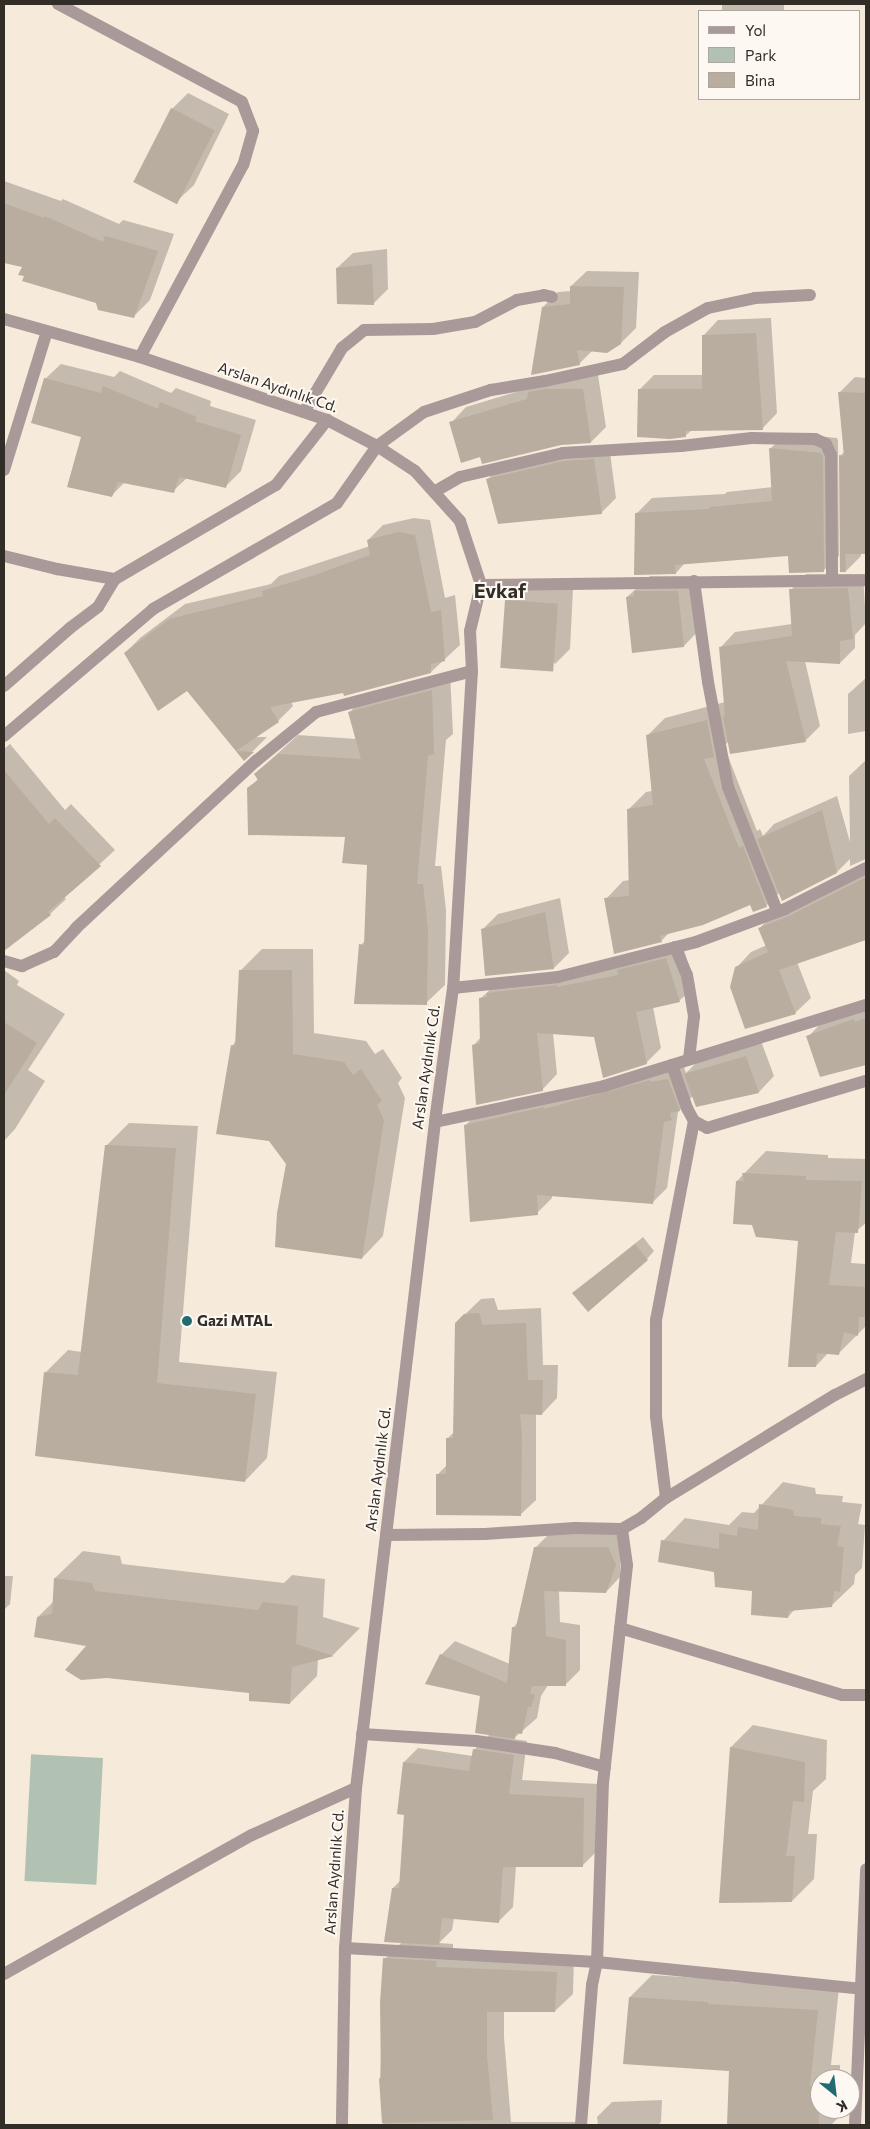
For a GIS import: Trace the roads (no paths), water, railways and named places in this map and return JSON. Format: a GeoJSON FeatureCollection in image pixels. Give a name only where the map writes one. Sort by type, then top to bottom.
{"type":"FeatureCollection","features":[{"type":"Feature","properties":{"kind":"street"},"geometry":{"type":"LineString","coordinates":[[58,4],[242,102],[253,131],[243,165],[140,357]]}},
{"type":"Feature","properties":{"kind":"street"},"geometry":{"type":"LineString","coordinates":[[304,412],[342,348],[364,330],[433,330],[475,322],[517,300],[544,295],[552,297]]}},
{"type":"Feature","properties":{"kind":"street"},"geometry":{"type":"LineString","coordinates":[[4,736],[153,609],[336,503],[378,446],[424,412],[491,390],[545,381],[623,364],[665,332],[708,308],[755,298],[810,295]]}},
{"type":"Feature","properties":{"kind":"street","name":"Arslan Aydınlık Cd."},"geometry":{"type":"LineString","coordinates":[[4,319],[140,357],[304,412],[327,420],[378,446],[416,471],[460,521],[481,585],[470,631],[472,671],[453,988],[435,1122],[356,1788],[345,1948],[342,2125]]}},
{"type":"Feature","properties":{"kind":"street"},"geometry":{"type":"LineString","coordinates":[[4,470],[47,331]]}},
{"type":"Feature","properties":{"kind":"street"},"geometry":{"type":"LineString","coordinates":[[4,686],[70,628],[98,607],[115,579],[276,485],[327,420]]}},
{"type":"Feature","properties":{"kind":"street"},"geometry":{"type":"LineString","coordinates":[[434,492],[460,477],[563,453],[681,446],[752,438],[815,439],[826,444],[831,455],[832,580]]}},
{"type":"Feature","properties":{"kind":"street"},"geometry":{"type":"LineString","coordinates":[[4,556],[115,579]]}},
{"type":"Feature","properties":{"kind":"street"},"geometry":{"type":"LineString","coordinates":[[481,585],[866,580]]}},
{"type":"Feature","properties":{"kind":"street"},"geometry":{"type":"LineString","coordinates":[[694,582],[708,682],[728,788],[777,911]]}},
{"type":"Feature","properties":{"kind":"street"},"geometry":{"type":"LineString","coordinates":[[4,961],[22,966],[54,952],[76,928],[256,761],[316,712],[472,671]]}},
{"type":"Feature","properties":{"kind":"street"},"geometry":{"type":"LineString","coordinates":[[453,988],[558,977],[696,942],[777,911],[866,868]]}},
{"type":"Feature","properties":{"kind":"street"},"geometry":{"type":"LineString","coordinates":[[675,947],[687,975],[694,1016],[689,1060]]}},
{"type":"Feature","properties":{"kind":"street"},"geometry":{"type":"LineString","coordinates":[[435,1122],[604,1086],[866,1005]]}},
{"type":"Feature","properties":{"kind":"street"},"geometry":{"type":"LineString","coordinates":[[672,1065],[687,1108],[694,1121],[707,1128],[866,1081]]}},
{"type":"Feature","properties":{"kind":"street"},"geometry":{"type":"LineString","coordinates":[[666,1498],[656,1416],[656,1320],[694,1121]]}},
{"type":"Feature","properties":{"kind":"street"},"geometry":{"type":"LineString","coordinates":[[386,1535],[485,1534],[575,1528],[622,1529],[641,1518],[666,1498],[835,1395],[866,1379]]}},
{"type":"Feature","properties":{"kind":"street"},"geometry":{"type":"LineString","coordinates":[[581,2125],[592,1986],[597,1962],[604,1767],[627,1565],[622,1529]]}},
{"type":"Feature","properties":{"kind":"street"},"geometry":{"type":"LineString","coordinates":[[620,1628],[842,1695],[866,1695]]}},
{"type":"Feature","properties":{"kind":"street"},"geometry":{"type":"LineString","coordinates":[[362,1734],[476,1740],[554,1753],[604,1767]]}},
{"type":"Feature","properties":{"kind":"street"},"geometry":{"type":"LineString","coordinates":[[4,1974],[252,1835],[356,1788]]}},
{"type":"Feature","properties":{"kind":"street"},"geometry":{"type":"LineString","coordinates":[[855,2125],[866,1869]]}},
{"type":"Feature","properties":{"kind":"street"},"geometry":{"type":"LineString","coordinates":[[345,1948],[597,1962],[862,1989]]}},
{"type":"Feature","properties":{"kind":"place","name":"Gazi MTAL"},"geometry":{"type":"Point","coordinates":[187,1321]}},
{"type":"Feature","properties":{"kind":"district","name":"Evkaf"},"geometry":{"type":"Point","coordinates":[500,590]}}]}
